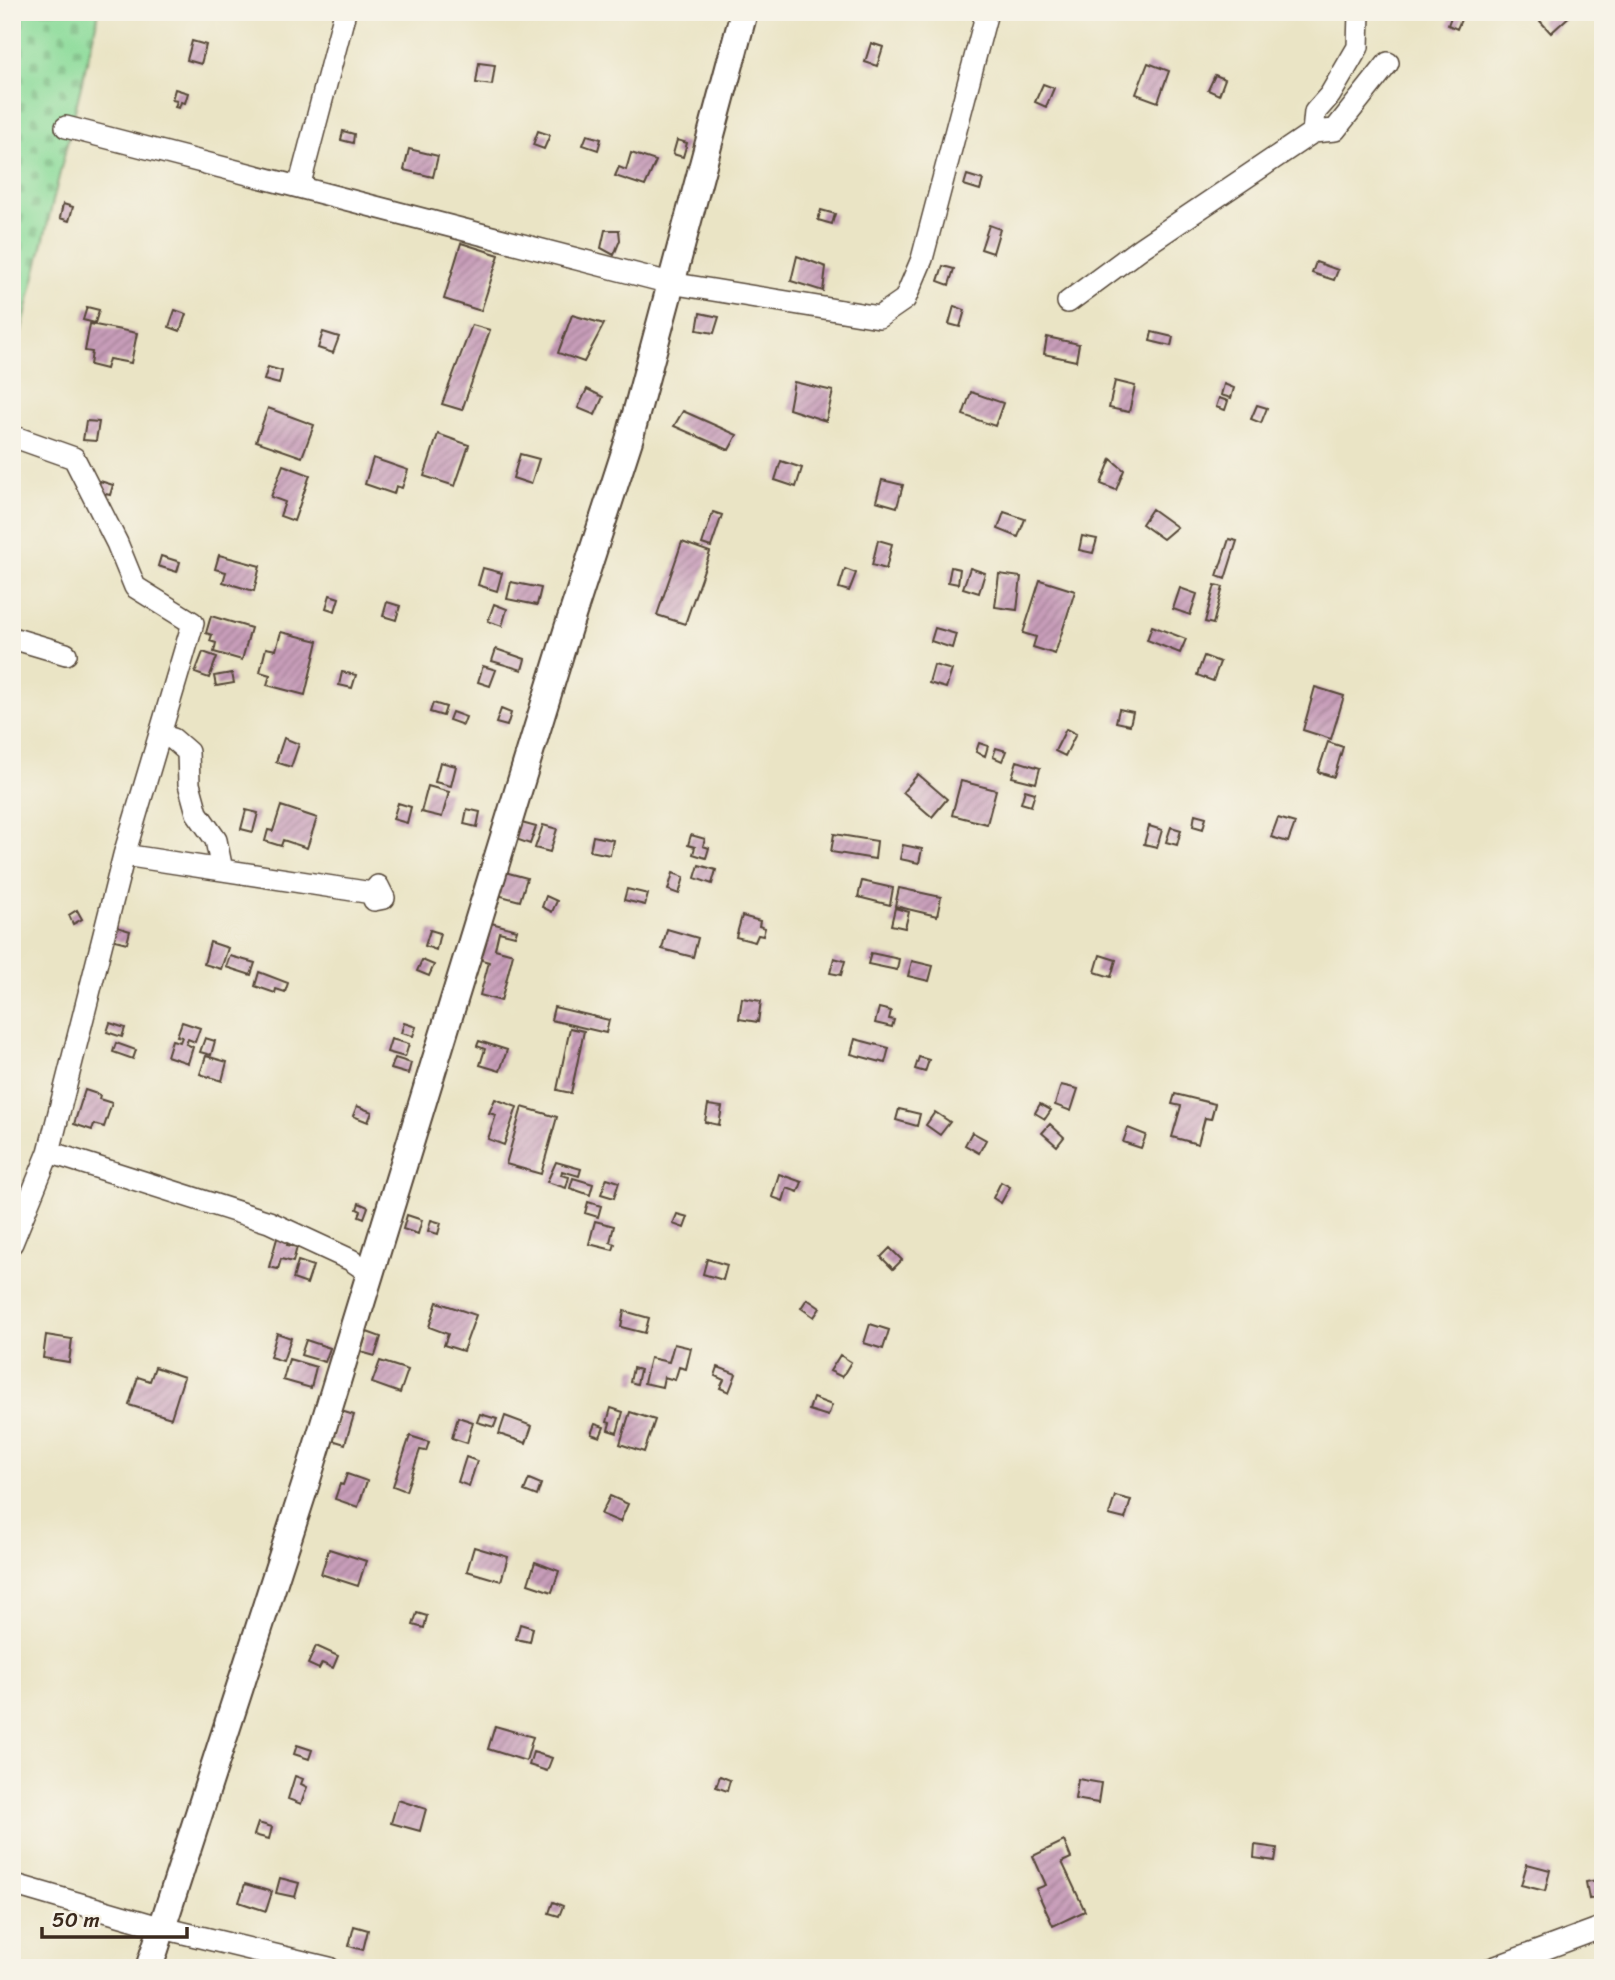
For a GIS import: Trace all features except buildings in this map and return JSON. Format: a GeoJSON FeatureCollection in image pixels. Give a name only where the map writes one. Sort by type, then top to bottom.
{"type":"FeatureCollection","features":[{"type":"Feature","properties":{"kind":"street"},"geometry":{"type":"LineString","coordinates":[[299,187],[345,12]]}},
{"type":"Feature","properties":{"kind":"street"},"geometry":{"type":"LineString","coordinates":[[149,1968],[305,1486],[568,628],[629,440],[744,12]]}},
{"type":"Feature","properties":{"kind":"street"},"geometry":{"type":"LineString","coordinates":[[66,127],[670,284],[879,317],[905,299],[922,259],[987,12]]}},
{"type":"Feature","properties":{"kind":"street"},"geometry":{"type":"LineString","coordinates":[[1313,132],[1315,112],[1330,95],[1358,47],[1359,12]]}},
{"type":"Feature","properties":{"kind":"street"},"geometry":{"type":"LineString","coordinates":[[1068,302],[1141,248],[1313,132],[1335,130],[1388,62]]}},
{"type":"Feature","properties":{"kind":"street"},"geometry":{"type":"LineString","coordinates":[[12,436],[74,458],[117,543],[135,587],[193,623],[124,855],[49,1152],[12,1244]]}},
{"type":"Feature","properties":{"kind":"street"},"geometry":{"type":"LineString","coordinates":[[12,638],[66,654]]}},
{"type":"Feature","properties":{"kind":"street"},"geometry":{"type":"LineString","coordinates":[[160,735],[173,739],[188,752],[189,784],[197,813],[216,840],[222,870]]}},
{"type":"Feature","properties":{"kind":"street"},"geometry":{"type":"LineString","coordinates":[[124,855],[372,893]]}},
{"type":"Feature","properties":{"kind":"street"},"geometry":{"type":"LineString","coordinates":[[49,1152],[269,1223],[351,1260],[370,1273]]}},
{"type":"Feature","properties":{"kind":"street"},"geometry":{"type":"LineString","coordinates":[[12,1884],[163,1928],[329,1968]]}},
{"type":"Feature","properties":{"kind":"street"},"geometry":{"type":"LineString","coordinates":[[1493,1968],[1603,1927]]}},
{"type":"Feature","properties":{"kind":"green space"},"geometry":{"type":"Polygon","coordinates":[[[12,12],[99,12],[20,337],[12,335],[12,12]]]}}]}
